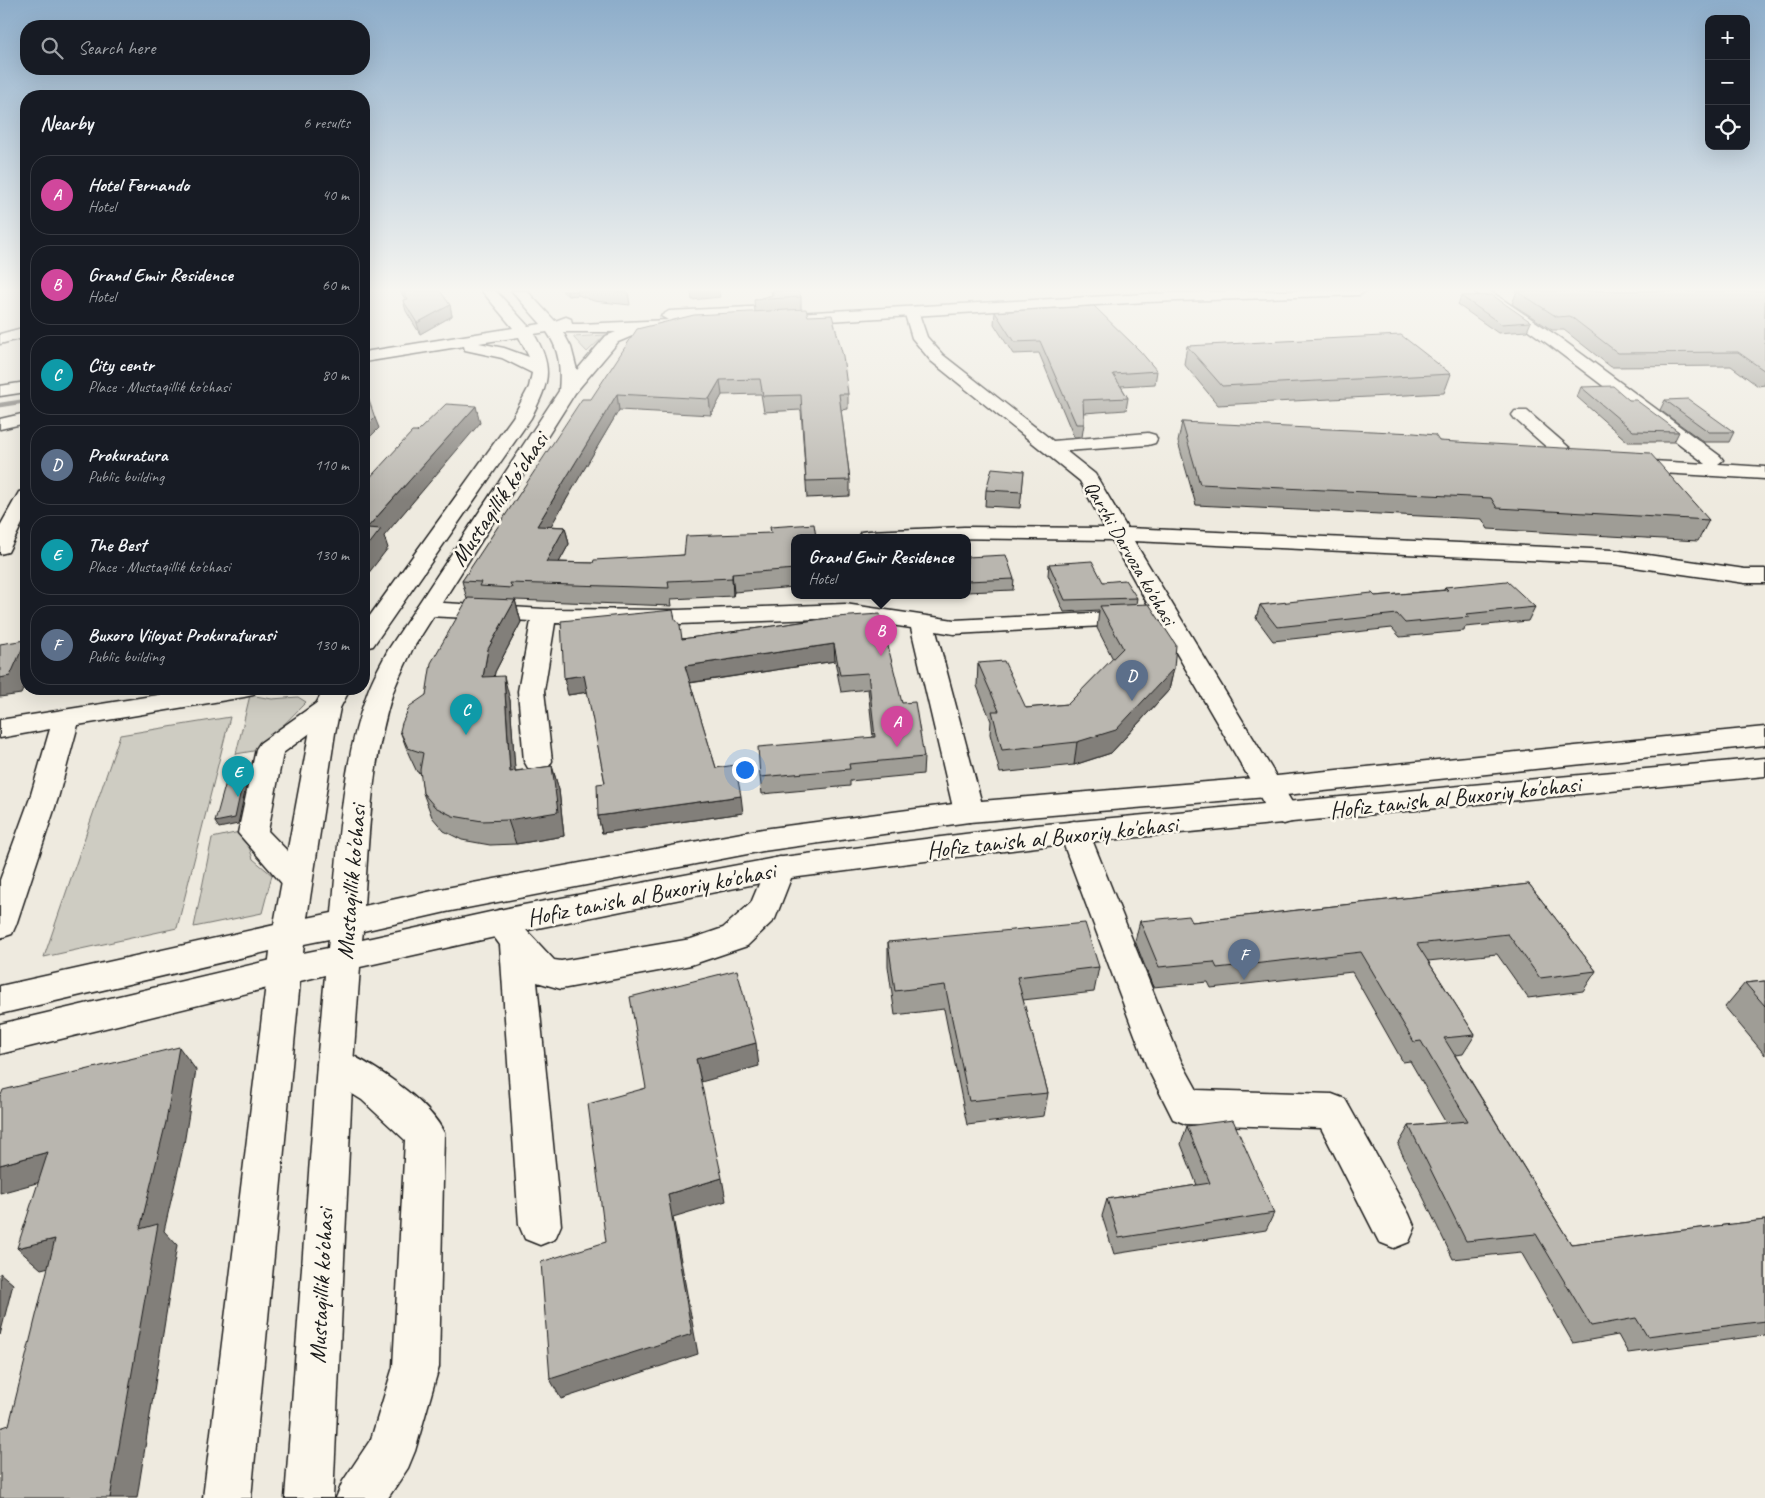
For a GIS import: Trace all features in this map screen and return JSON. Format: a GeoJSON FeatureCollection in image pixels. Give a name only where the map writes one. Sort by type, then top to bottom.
{"type":"FeatureCollection","features":[{"type":"Feature","properties":{"kind":"main road"},"geometry":{"type":"LineString","coordinates":[[525,361],[540,371]]}},
{"type":"Feature","properties":{"kind":"main road","name":"Mustaqillik ko'chasi"},"geometry":{"type":"LineString","coordinates":[[370,633],[522,418],[538,386],[539,361]]}},
{"type":"Feature","properties":{"kind":"main road","name":"Mustaqillik ko'chasi"},"geometry":{"type":"LineString","coordinates":[[308,1498],[335,1064],[357,806],[369,730],[381,690],[400,650],[494,508],[568,391],[571,373],[568,361]]}},
{"type":"Feature","properties":{"kind":"main road"},"geometry":{"type":"LineString","coordinates":[[568,391],[593,361]]}},
{"type":"Feature","properties":{"kind":"main road","name":"Qarshi Darvoza ko'chasi"},"geometry":{"type":"LineString","coordinates":[[941,361],[1088,478],[1166,616],[1284,814]]}},
{"type":"Feature","properties":{"kind":"main road"},"geometry":{"type":"LineString","coordinates":[[1580,361],[1712,460]]}},
{"type":"Feature","properties":{"kind":"main road"},"geometry":{"type":"LineString","coordinates":[[0,391],[20,388]]}},
{"type":"Feature","properties":{"kind":"main road"},"geometry":{"type":"LineString","coordinates":[[1521,415],[1576,462]]}},
{"type":"Feature","properties":{"kind":"main road"},"geometry":{"type":"LineString","coordinates":[[0,424],[20,419]]}},
{"type":"Feature","properties":{"kind":"main road"},"geometry":{"type":"LineString","coordinates":[[1051,448],[1148,439]]}},
{"type":"Feature","properties":{"kind":"main road"},"geometry":{"type":"LineString","coordinates":[[1548,459],[1765,472]]}},
{"type":"Feature","properties":{"kind":"main road"},"geometry":{"type":"LineString","coordinates":[[0,547],[20,508]]}},
{"type":"Feature","properties":{"kind":"main road"},"geometry":{"type":"LineString","coordinates":[[940,534],[1119,534],[1613,557],[1745,576],[1765,576]]}},
{"type":"Feature","properties":{"kind":"main road"},"geometry":{"type":"LineString","coordinates":[[427,609],[520,613],[544,616],[678,617],[844,603],[954,627],[1166,616]]}},
{"type":"Feature","properties":{"kind":"main road"},"geometry":{"type":"LineString","coordinates":[[538,761],[531,691],[544,616]]}},
{"type":"Feature","properties":{"kind":"main road"},"geometry":{"type":"LineString","coordinates":[[921,621],[969,812]]}},
{"type":"Feature","properties":{"kind":"main road"},"geometry":{"type":"LineString","coordinates":[[0,729],[208,695]]}},
{"type":"Feature","properties":{"kind":"main road","name":"Mustaqillik ko'chasi"},"geometry":{"type":"LineString","coordinates":[[228,1498],[286,953],[296,879],[332,698]]}},
{"type":"Feature","properties":{"kind":"main road"},"geometry":{"type":"LineString","coordinates":[[296,879],[253,833],[270,749],[332,698]]}},
{"type":"Feature","properties":{"kind":"main road"},"geometry":{"type":"LineString","coordinates":[[0,925],[44,798],[66,719]]}},
{"type":"Feature","properties":{"kind":"main road","name":"Hofiz tanish al Buxoriy ko'chasi"},"geometry":{"type":"LineString","coordinates":[[347,939],[763,840],[969,812],[1267,786],[1765,736]]}},
{"type":"Feature","properties":{"kind":"main road"},"geometry":{"type":"LineString","coordinates":[[1633,749],[1660,777]]}},
{"type":"Feature","properties":{"kind":"main road","name":"Hofiz tanish al Buxoriy ko'chasi"},"geometry":{"type":"LineString","coordinates":[[347,939],[508,932],[780,868],[1074,832],[1284,814],[1765,767]]}},
{"type":"Feature","properties":{"kind":"main road"},"geometry":{"type":"LineString","coordinates":[[1074,832],[1165,1067],[1186,1107],[1332,1111],[1394,1228]]}},
{"type":"Feature","properties":{"kind":"main road"},"geometry":{"type":"LineString","coordinates":[[508,932],[544,971],[561,975],[691,952],[735,937],[764,910],[780,868]]}},
{"type":"Feature","properties":{"kind":"main road"},"geometry":{"type":"LineString","coordinates":[[508,932],[540,1225]]}},
{"type":"Feature","properties":{"kind":"main road"},"geometry":{"type":"LineString","coordinates":[[0,1000],[286,953],[347,939]]}},
{"type":"Feature","properties":{"kind":"main road"},"geometry":{"type":"LineString","coordinates":[[0,1038],[286,953]]}},
{"type":"Feature","properties":{"kind":"main road"},"geometry":{"type":"LineString","coordinates":[[335,1064],[375,1088],[425,1133],[416,1367],[391,1451],[360,1498]]}},
{"type":"Feature","properties":{"kind":"shaded area"},"geometry":{"type":"Polygon","coordinates":[[[250,695],[272,699],[298,697],[306,702],[259,750],[236,754],[250,695]]]}},
{"type":"Feature","properties":{"kind":"shaded area"},"geometry":{"type":"Polygon","coordinates":[[[230,717],[177,928],[44,957],[120,735],[230,717]]]}},
{"type":"Feature","properties":{"kind":"shaded area"},"geometry":{"type":"Polygon","coordinates":[[[244,831],[253,859],[272,875],[262,913],[194,927],[212,838],[244,831]]]}},
{"type":"Feature","properties":{"kind":"building"},"geometry":{"type":"Polygon","coordinates":[[[616,361],[844,361],[848,394],[839,394],[850,480],[806,481],[801,395],[763,396],[760,379],[720,380],[709,399],[617,394],[537,526],[565,527],[546,562],[593,563],[594,560],[684,555],[686,536],[771,533],[770,527],[814,524],[816,534],[791,534],[791,569],[732,574],[732,578],[668,581],[669,588],[510,583],[512,588],[479,586],[481,582],[462,581],[582,399],[591,399],[616,361]]]}},
{"type":"Feature","properties":{"kind":"building"},"geometry":{"type":"Polygon","coordinates":[[[1049,361],[1148,361],[1157,371],[1113,374],[1128,398],[1083,400],[1084,424],[1076,424],[1049,361]]]}},
{"type":"Feature","properties":{"kind":"building"},"geometry":{"type":"Polygon","coordinates":[[[1200,361],[1434,361],[1451,374],[1222,386],[1200,361]]]}},
{"type":"Feature","properties":{"kind":"building"},"geometry":{"type":"Polygon","coordinates":[[[1751,361],[1765,361],[1765,371],[1751,361]]]}},
{"type":"Feature","properties":{"kind":"building"},"geometry":{"type":"Polygon","coordinates":[[[1613,386],[1629,400],[1636,400],[1679,432],[1633,431],[1581,387],[1613,386]]]}},
{"type":"Feature","properties":{"kind":"building"},"geometry":{"type":"Polygon","coordinates":[[[1688,399],[1734,432],[1709,432],[1665,400],[1688,399]]]}},
{"type":"Feature","properties":{"kind":"building"},"geometry":{"type":"Polygon","coordinates":[[[370,403],[375,418],[370,423],[370,403]]]}},
{"type":"Feature","properties":{"kind":"building"},"geometry":{"type":"Polygon","coordinates":[[[446,404],[476,406],[370,525],[370,478],[412,432],[417,432],[446,404]]]}},
{"type":"Feature","properties":{"kind":"building"},"geometry":{"type":"Polygon","coordinates":[[[1182,422],[1414,433],[1435,435],[1439,441],[1650,453],[1709,520],[1497,508],[1491,498],[1200,484],[1182,422]]]}},
{"type":"Feature","properties":{"kind":"building"},"geometry":{"type":"Polygon","coordinates":[[[992,468],[1024,471],[1022,492],[986,490],[992,468]]]}},
{"type":"Feature","properties":{"kind":"building"},"geometry":{"type":"Polygon","coordinates":[[[370,528],[381,529],[370,543],[370,528]]]}},
{"type":"Feature","properties":{"kind":"building"},"geometry":{"type":"Polygon","coordinates":[[[1006,555],[1014,579],[971,581],[971,557],[1006,555]]]}},
{"type":"Feature","properties":{"kind":"building"},"geometry":{"type":"Polygon","coordinates":[[[1092,561],[1103,582],[1125,580],[1137,598],[1065,600],[1049,564],[1092,561]]]}},
{"type":"Feature","properties":{"kind":"building"},"geometry":{"type":"Polygon","coordinates":[[[1507,581],[1535,607],[1466,614],[1469,617],[1405,623],[1397,614],[1277,627],[1260,605],[1372,593],[1375,596],[1448,590],[1445,587],[1507,581]]]}},
{"type":"Feature","properties":{"kind":"building"},"geometry":{"type":"Polygon","coordinates":[[[468,598],[515,600],[488,649],[483,677],[504,676],[510,772],[552,766],[558,812],[508,820],[482,821],[453,816],[435,807],[423,793],[420,770],[423,753],[408,748],[400,731],[410,706],[426,695],[431,663],[468,598]]]}},
{"type":"Feature","properties":{"kind":"building"},"geometry":{"type":"Polygon","coordinates":[[[1149,604],[1176,645],[1174,668],[1116,730],[1077,742],[1002,750],[992,711],[999,711],[978,663],[1004,661],[1026,708],[1068,704],[1123,648],[1100,606],[1149,604]]]}},
{"type":"Feature","properties":{"kind":"building"},"geometry":{"type":"Polygon","coordinates":[[[673,610],[675,619],[680,625],[682,639],[836,617],[880,614],[902,703],[915,702],[924,757],[849,764],[850,769],[760,777],[758,747],[875,737],[868,673],[840,675],[834,644],[685,666],[716,768],[735,765],[741,796],[598,816],[597,784],[605,783],[584,675],[564,678],[561,621],[673,610]]]}},
{"type":"Feature","properties":{"kind":"building"},"geometry":{"type":"Polygon","coordinates":[[[20,641],[20,654],[10,676],[0,678],[0,644],[20,641]]]}},
{"type":"Feature","properties":{"kind":"building"},"geometry":{"type":"Polygon","coordinates":[[[247,762],[235,818],[215,822],[231,764],[247,762]]]}},
{"type":"Feature","properties":{"kind":"building"},"geometry":{"type":"Polygon","coordinates":[[[1529,884],[1596,971],[1540,978],[1508,934],[1417,944],[1475,1035],[1444,1038],[1571,1244],[1765,1220],[1765,1321],[1647,1336],[1636,1318],[1591,1326],[1536,1234],[1466,1241],[1409,1126],[1468,1121],[1421,1041],[1414,1042],[1361,952],[1217,968],[1214,962],[1159,967],[1140,921],[1189,916],[1192,922],[1529,884]]]}},
{"type":"Feature","properties":{"kind":"building"},"geometry":{"type":"Polygon","coordinates":[[[1085,923],[1099,967],[1017,977],[1048,1093],[969,1101],[945,985],[895,991],[888,942],[1085,923]]]}},
{"type":"Feature","properties":{"kind":"building"},"geometry":{"type":"Polygon","coordinates":[[[737,970],[756,1043],[696,1059],[722,1178],[668,1194],[692,1334],[550,1379],[541,1262],[606,1242],[588,1104],[646,1088],[630,997],[737,970]]]}},
{"type":"Feature","properties":{"kind":"building"},"geometry":{"type":"Polygon","coordinates":[[[1765,981],[1765,1006],[1745,983],[1765,981]]]}},
{"type":"Feature","properties":{"kind":"building"},"geometry":{"type":"Polygon","coordinates":[[[179,1047],[166,1122],[140,1229],[158,1224],[110,1498],[0,1498],[0,1428],[9,1425],[55,1239],[17,1248],[48,1152],[0,1165],[0,1095],[3,1090],[179,1047]]]}},
{"type":"Feature","properties":{"kind":"building"},"geometry":{"type":"Polygon","coordinates":[[[1233,1120],[1274,1213],[1119,1238],[1107,1199],[1210,1183],[1187,1126],[1233,1120]]]}},
{"type":"Feature","properties":{"kind":"waterway"},"geometry":{"type":"LineString","coordinates":[[0,405],[20,402]]}},
{"type":"Feature","properties":{"kind":"place","name":"Grand Emir Residence"},"geometry":{"type":"Point","coordinates":[881,656]}},
{"type":"Feature","properties":{"kind":"place","name":"Prokuratura"},"geometry":{"type":"Point","coordinates":[1132,701]}},
{"type":"Feature","properties":{"kind":"place","name":"City centr"},"geometry":{"type":"Point","coordinates":[466,735]}},
{"type":"Feature","properties":{"kind":"place","name":"Hotel Fernando"},"geometry":{"type":"Point","coordinates":[897,747]}},
{"type":"Feature","properties":{"kind":"place","name":"The Best"},"geometry":{"type":"Point","coordinates":[238,797]}},
{"type":"Feature","properties":{"kind":"place","name":"Buxoro Viloyat Prokuraturasi"},"geometry":{"type":"Point","coordinates":[1244,980]}}]}
